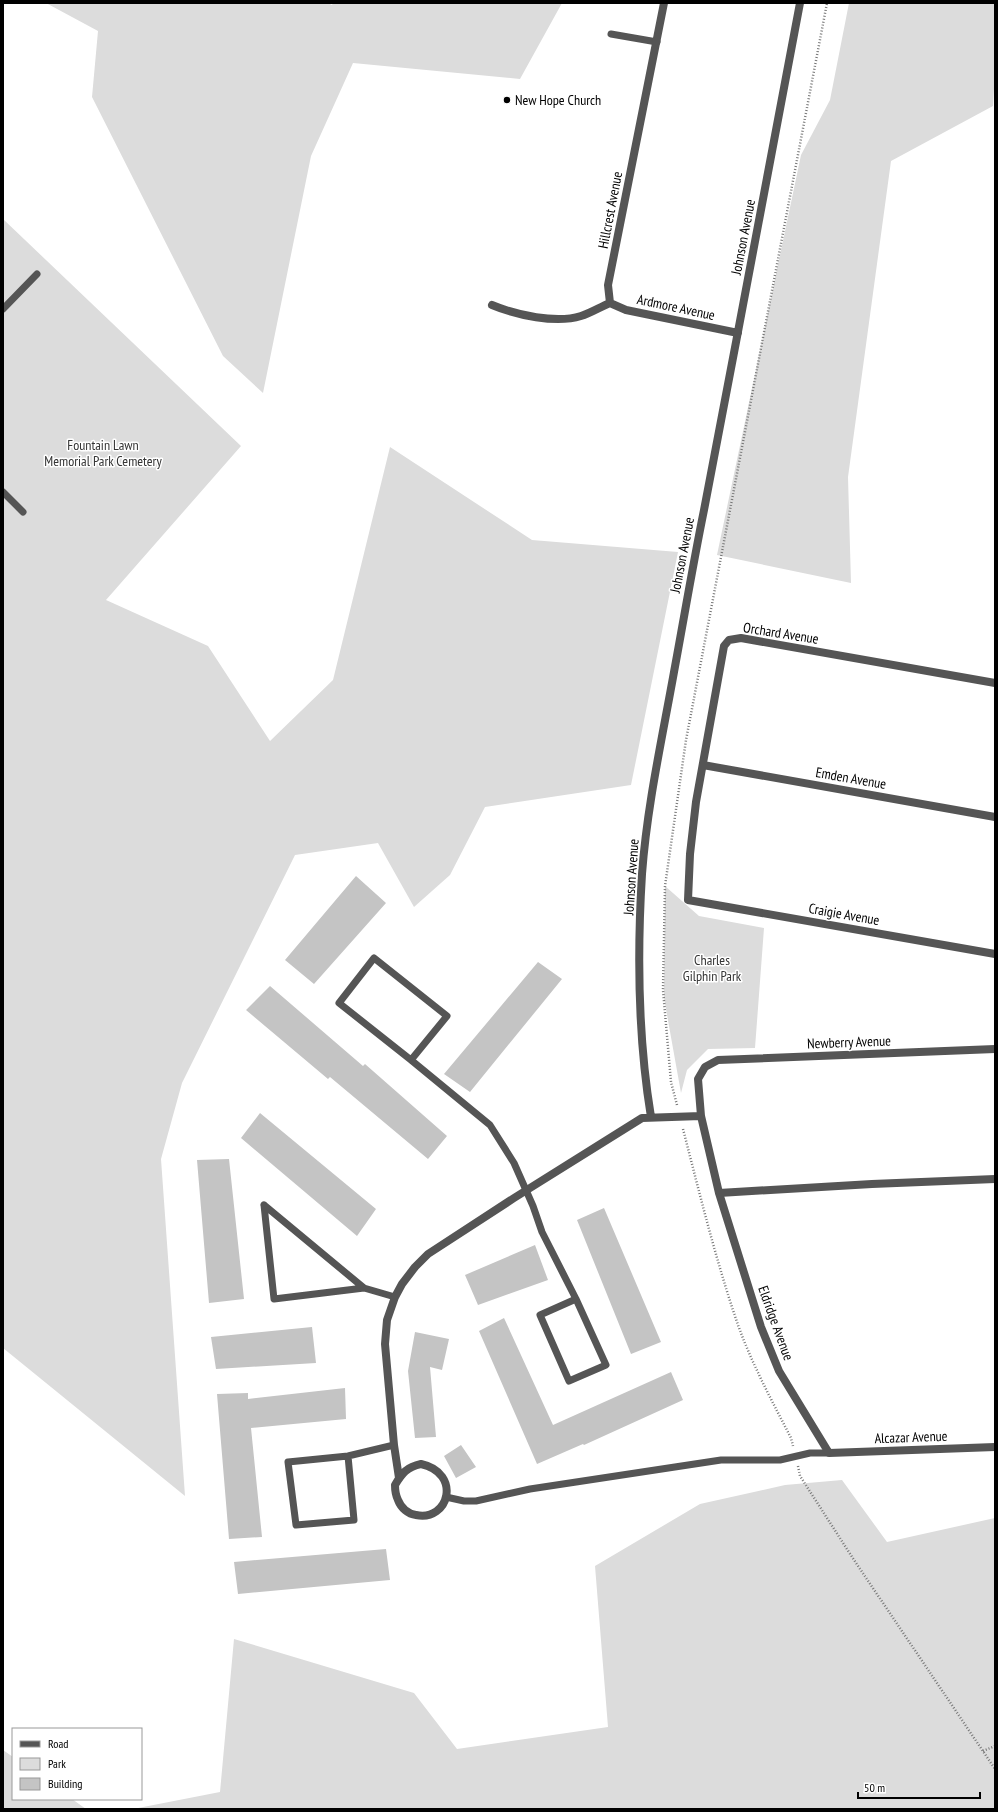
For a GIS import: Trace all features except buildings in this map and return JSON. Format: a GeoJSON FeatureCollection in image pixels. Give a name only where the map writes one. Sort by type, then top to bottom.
{"type":"FeatureCollection","features":[{"type":"Feature","properties":{"kind":"street","name":"Hillcrest Avenue"},"geometry":{"type":"LineString","coordinates":[[610,303],[608,285],[664,3]]}},
{"type":"Feature","properties":{"kind":"street","name":"Johnson Avenue"},"geometry":{"type":"LineString","coordinates":[[651,1117],[646,1085],[641,1031],[640,978],[642,874],[656,768],[695,553],[800,3]]}},
{"type":"Feature","properties":{"kind":"street","name":"Ardmore Avenue"},"geometry":{"type":"LineString","coordinates":[[610,303],[626,310],[738,333]]}},
{"type":"Feature","properties":{"kind":"street"},"geometry":{"type":"LineString","coordinates":[[492,305],[528,316],[554,319],[581,316],[610,303]]}},
{"type":"Feature","properties":{"kind":"street","name":"Orchard Avenue"},"geometry":{"type":"LineString","coordinates":[[688,900],[690,854],[703,765],[724,646],[729,640],[736,638],[995,683]]}},
{"type":"Feature","properties":{"kind":"street","name":"Emden Avenue"},"geometry":{"type":"LineString","coordinates":[[703,765],[995,817]]}},
{"type":"Feature","properties":{"kind":"street","name":"Craigie Avenue"},"geometry":{"type":"LineString","coordinates":[[688,900],[995,954]]}},
{"type":"Feature","properties":{"kind":"street","name":"Newberry Avenue"},"geometry":{"type":"LineString","coordinates":[[705,1067],[718,1060],[995,1049]]}},
{"type":"Feature","properties":{"kind":"street","name":"Eldridge Avenue"},"geometry":{"type":"LineString","coordinates":[[705,1067],[698,1079],[702,1116],[719,1193],[761,1327],[779,1371],[829,1453]]}},
{"type":"Feature","properties":{"kind":"street"},"geometry":{"type":"LineString","coordinates":[[399,1478],[394,1445],[384,1344],[387,1320],[395,1298],[402,1284],[415,1267],[428,1254],[526,1190],[642,1118],[680,1118],[702,1116]]}},
{"type":"Feature","properties":{"kind":"street"},"geometry":{"type":"LineString","coordinates":[[719,1193],[872,1184],[995,1179]]}},
{"type":"Feature","properties":{"kind":"street","name":"Alcazar Avenue"},"geometry":{"type":"LineString","coordinates":[[829,1453],[995,1446]]}},
{"type":"Feature","properties":{"kind":"street"},"geometry":{"type":"LineString","coordinates":[[421,1464],[431,1466],[439,1471],[446,1481],[446,1497],[445,1502],[439,1509],[431,1514],[421,1516],[412,1514],[404,1509],[397,1500],[395,1485],[403,1472],[411,1466],[421,1464]]}},
{"type":"Feature","properties":{"kind":"lane"},"geometry":{"type":"LineString","coordinates":[[611,34],[657,42]]}},
{"type":"Feature","properties":{"kind":"lane"},"geometry":{"type":"LineString","coordinates":[[3,310],[37,274]]}},
{"type":"Feature","properties":{"kind":"lane"},"geometry":{"type":"LineString","coordinates":[[3,492],[23,512]]}},
{"type":"Feature","properties":{"kind":"lane"},"geometry":{"type":"LineString","coordinates":[[411,1060],[447,1016],[374,958],[339,1003],[490,1125],[514,1163],[542,1232],[576,1300],[606,1366],[569,1381],[540,1315],[576,1300]]}},
{"type":"Feature","properties":{"kind":"lane"},"geometry":{"type":"LineString","coordinates":[[364,1288],[274,1299],[264,1205],[364,1288],[395,1298]]}},
{"type":"Feature","properties":{"kind":"lane"},"geometry":{"type":"LineString","coordinates":[[348,1456],[354,1520],[296,1525],[288,1462],[348,1456],[394,1445]]}},
{"type":"Feature","properties":{"kind":"lane"},"geometry":{"type":"LineString","coordinates":[[446,1497],[464,1501],[476,1501],[530,1489],[721,1460],[780,1460],[797,1458],[810,1453],[829,1453]]}},
{"type":"Feature","properties":{"kind":"path"},"geometry":{"type":"LineString","coordinates":[[827,3],[686,740],[665,886],[663,990],[671,1082],[718,1260],[738,1326],[755,1366],[791,1438],[797,1458],[800,1476],[854,1560],[995,1769]]}},
{"type":"Feature","properties":{"kind":"path"},"geometry":{"type":"LineString","coordinates":[[983,1751],[995,1746]]}},
{"type":"Feature","properties":{"kind":"green space"},"geometry":{"type":"Polygon","coordinates":[[[46,3],[328,3],[332,5],[333,3],[562,3],[520,79],[353,63],[311,156],[263,393],[223,356],[92,97],[98,31],[46,3]]]}},
{"type":"Feature","properties":{"kind":"green space"},"geometry":{"type":"Polygon","coordinates":[[[849,3],[995,3],[995,71],[993,106],[891,161],[848,477],[851,583],[717,555],[801,155],[830,100],[849,3]]]}},
{"type":"Feature","properties":{"kind":"green space","name":"Fountain Lawn Memorial Park Cemetery"},"geometry":{"type":"Polygon","coordinates":[[[3,219],[241,446],[106,600],[208,646],[270,741],[333,680],[390,447],[532,540],[678,552],[631,785],[485,807],[450,875],[414,907],[378,843],[295,855],[182,1083],[161,1159],[185,1496],[3,1348],[3,219]]]}},
{"type":"Feature","properties":{"kind":"green space","name":"Charles Gilphin Park"},"geometry":{"type":"Polygon","coordinates":[[[665,886],[699,916],[764,928],[755,1048],[708,1049],[687,1070],[681,1093],[664,998],[665,886]]]}},
{"type":"Feature","properties":{"kind":"green space"},"geometry":{"type":"Polygon","coordinates":[[[842,1480],[887,1542],[995,1518],[995,1809],[133,1809],[220,1792],[234,1639],[414,1693],[457,1749],[608,1727],[595,1566],[700,1504],[785,1485],[842,1480]]]}},
{"type":"Feature","properties":{"kind":"green space"},"geometry":{"type":"Polygon","coordinates":[[[3,1750],[12,1756],[12,1800],[73,1800],[86,1809],[3,1809],[3,1750]]]}},
{"type":"Feature","properties":{"kind":"place","name":"New Hope Church"},"geometry":{"type":"Point","coordinates":[507,100]}}]}
